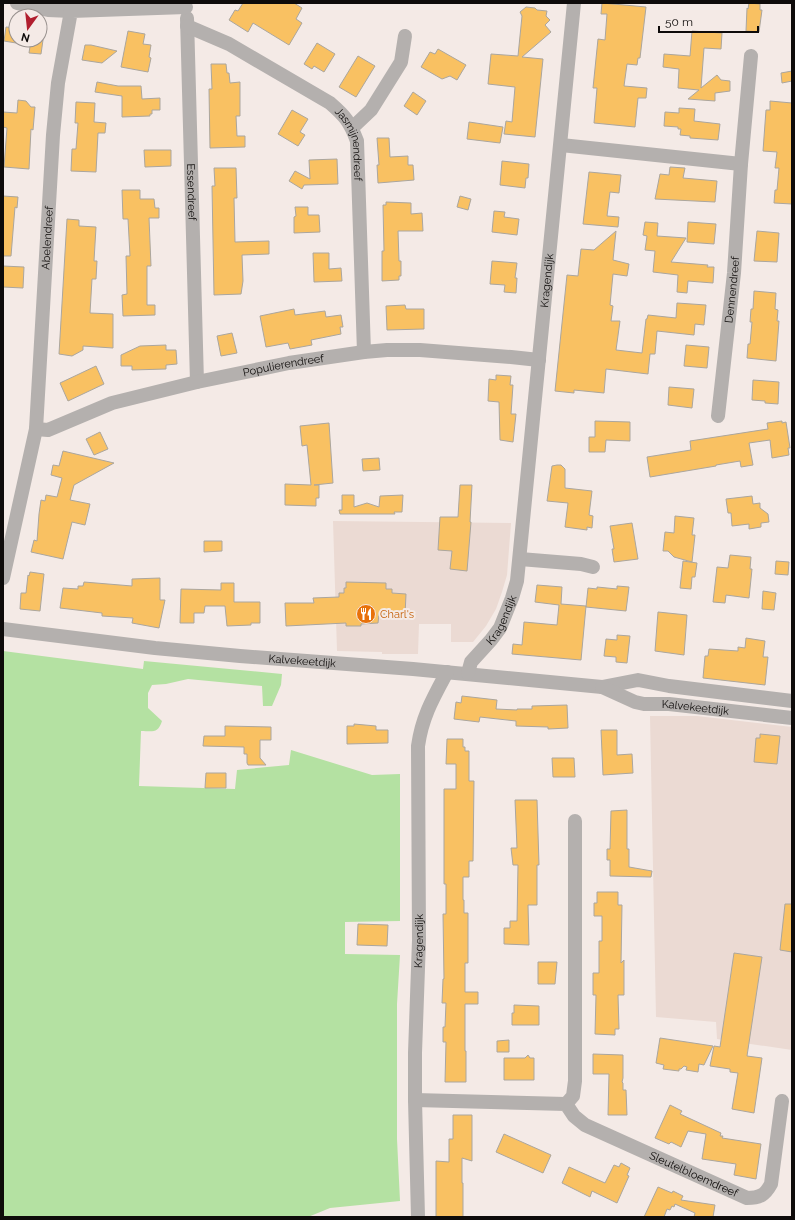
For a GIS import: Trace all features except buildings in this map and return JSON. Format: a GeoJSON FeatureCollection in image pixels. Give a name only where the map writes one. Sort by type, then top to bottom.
{"type":"FeatureCollection","features":[{"type":"Feature","properties":{"kind":"street"},"geometry":{"type":"LineString","coordinates":[[17,3],[48,10],[71,11],[186,5]]}},
{"type":"Feature","properties":{"kind":"street","name":"Kragendijk"},"geometry":{"type":"LineString","coordinates":[[468,673],[471,662],[500,628],[517,582],[574,3]]}},
{"type":"Feature","properties":{"kind":"street","name":"Essendreef"},"geometry":{"type":"LineString","coordinates":[[186,5],[197,382]]}},
{"type":"Feature","properties":{"kind":"street","name":"Abelendreef"},"geometry":{"type":"LineString","coordinates":[[3,578],[36,429],[53,135],[58,83],[71,11]]}},
{"type":"Feature","properties":{"kind":"street","name":"Jasmijnendreef"},"geometry":{"type":"LineString","coordinates":[[187,26],[228,44],[330,103],[343,114],[352,128],[356,141],[364,352]]}},
{"type":"Feature","properties":{"kind":"street"},"geometry":{"type":"LineString","coordinates":[[352,128],[371,110],[401,62],[405,36]]}},
{"type":"Feature","properties":{"kind":"street","name":"Dennendreef"},"geometry":{"type":"LineString","coordinates":[[718,416],[734,273],[741,164],[751,56]]}},
{"type":"Feature","properties":{"kind":"street"},"geometry":{"type":"LineString","coordinates":[[560,145],[741,164]]}},
{"type":"Feature","properties":{"kind":"street","name":"Populierendreef"},"geometry":{"type":"LineString","coordinates":[[36,429],[48,430],[112,403],[197,382],[289,363],[364,352],[420,350],[511,356],[539,360]]}},
{"type":"Feature","properties":{"kind":"street"},"geometry":{"type":"LineString","coordinates":[[520,558],[581,564],[593,568]]}},
{"type":"Feature","properties":{"kind":"street","name":"Kalvekeetdijk"},"geometry":{"type":"LineString","coordinates":[[3,629],[155,648],[468,673],[602,686],[638,680],[669,686],[792,701]]}},
{"type":"Feature","properties":{"kind":"street","name":"Kragendijk"},"geometry":{"type":"LineString","coordinates":[[418,1217],[415,1100],[419,940],[418,746],[420,731],[425,715],[447,672]]}},
{"type":"Feature","properties":{"kind":"street","name":"Kalvekeetdijk"},"geometry":{"type":"LineString","coordinates":[[602,686],[635,702],[644,704],[669,704],[792,718]]}},
{"type":"Feature","properties":{"kind":"street"},"geometry":{"type":"LineString","coordinates":[[415,1100],[566,1104],[573,1096],[575,1081],[574,822]]}},
{"type":"Feature","properties":{"kind":"street","name":"Sleutelbloemdreef"},"geometry":{"type":"LineString","coordinates":[[566,1104],[574,1116],[585,1125],[747,1198],[757,1198],[767,1191],[771,1184],[782,1101]]}},
{"type":"Feature","properties":{"kind":"shaded area"},"geometry":{"type":"Polygon","coordinates":[[[333,521],[511,523],[507,575],[496,609],[486,626],[473,642],[451,642],[451,624],[419,624],[418,654],[382,654],[382,652],[337,651],[333,521]]]}},
{"type":"Feature","properties":{"kind":"shaded area"},"geometry":{"type":"Polygon","coordinates":[[[650,716],[697,716],[792,727],[792,1050],[717,1039],[716,1022],[656,1017],[650,716]]]}},
{"type":"Feature","properties":{"kind":"green space"},"geometry":{"type":"Polygon","coordinates":[[[3,651],[143,669],[144,661],[282,674],[281,685],[272,706],[263,706],[262,686],[188,679],[166,684],[152,685],[148,693],[148,708],[162,721],[159,728],[154,731],[141,731],[139,786],[235,789],[237,770],[289,765],[291,750],[372,775],[400,774],[400,921],[345,922],[345,954],[400,955],[397,1004],[397,1139],[400,1201],[330,1208],[308,1217],[3,1217],[3,651]]]}},
{"type":"Feature","properties":{"kind":"place","name":"Charl's"},"geometry":{"type":"Point","coordinates":[366,614]}}]}
